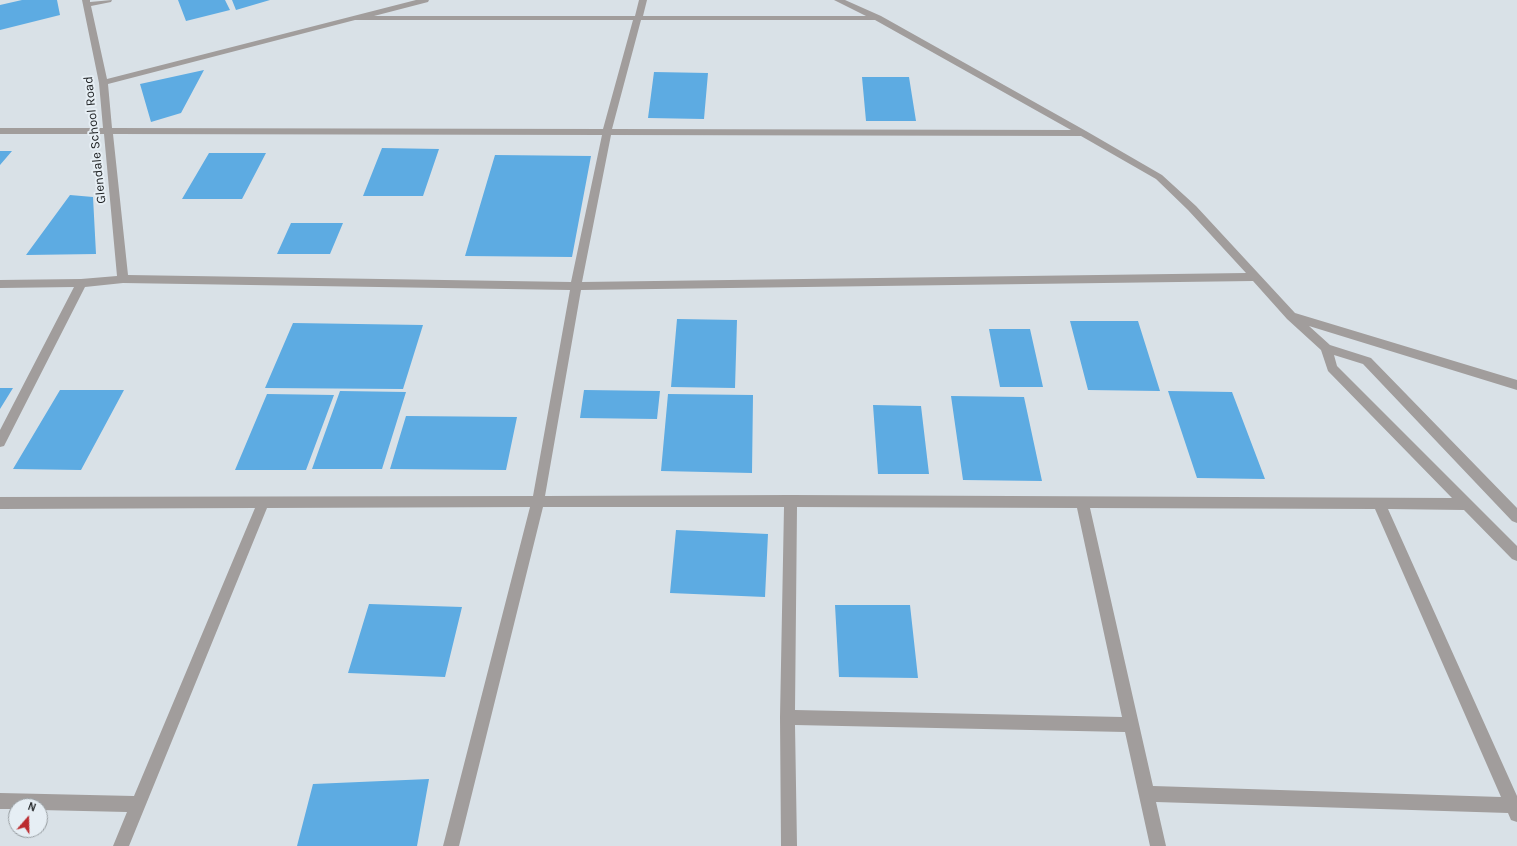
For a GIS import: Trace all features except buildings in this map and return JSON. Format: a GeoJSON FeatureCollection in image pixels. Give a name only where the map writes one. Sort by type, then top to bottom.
{"type":"FeatureCollection","features":[{"type":"Feature","properties":{"kind":"street"},"geometry":{"type":"LineString","coordinates":[[87,3],[108,0]]}},
{"type":"Feature","properties":{"kind":"street"},"geometry":{"type":"LineString","coordinates":[[103,82],[425,0]]}},
{"type":"Feature","properties":{"kind":"street"},"geometry":{"type":"LineString","coordinates":[[450,846],[538,501],[576,286],[607,132],[643,0]]}},
{"type":"Feature","properties":{"kind":"street"},"geometry":{"type":"LineString","coordinates":[[838,0],[878,18],[1083,133],[1158,177],[1192,208],[1291,316],[1326,348],[1367,361],[1517,517]]}},
{"type":"Feature","properties":{"kind":"street","name":"Glendale School Road"},"geometry":{"type":"LineString","coordinates":[[87,3],[103,82],[123,279]]}},
{"type":"Feature","properties":{"kind":"street"},"geometry":{"type":"LineString","coordinates":[[354,18],[878,18]]}},
{"type":"Feature","properties":{"kind":"street"},"geometry":{"type":"LineString","coordinates":[[0,131],[1083,133]]}},
{"type":"Feature","properties":{"kind":"street"},"geometry":{"type":"LineString","coordinates":[[0,284],[81,283],[123,279],[576,286],[1256,277]]}},
{"type":"Feature","properties":{"kind":"street"},"geometry":{"type":"LineString","coordinates":[[0,442],[81,283]]}},
{"type":"Feature","properties":{"kind":"street"},"geometry":{"type":"LineString","coordinates":[[1291,316],[1517,385]]}},
{"type":"Feature","properties":{"kind":"street"},"geometry":{"type":"LineString","coordinates":[[1326,348],[1332,368],[1517,555]]}},
{"type":"Feature","properties":{"kind":"street"},"geometry":{"type":"LineString","coordinates":[[789,846],[786,716],[791,501]]}},
{"type":"Feature","properties":{"kind":"street"},"geometry":{"type":"LineString","coordinates":[[0,503],[791,501],[1467,504]]}},
{"type":"Feature","properties":{"kind":"street"},"geometry":{"type":"LineString","coordinates":[[1082,502],[1158,846]]}},
{"type":"Feature","properties":{"kind":"street"},"geometry":{"type":"LineString","coordinates":[[121,846],[263,503]]}},
{"type":"Feature","properties":{"kind":"street"},"geometry":{"type":"LineString","coordinates":[[1147,794],[1515,809],[1379,503]]}},
{"type":"Feature","properties":{"kind":"street"},"geometry":{"type":"LineString","coordinates":[[786,716],[1132,725]]}},
{"type":"Feature","properties":{"kind":"street"},"geometry":{"type":"LineString","coordinates":[[0,801],[139,804]]}}]}
